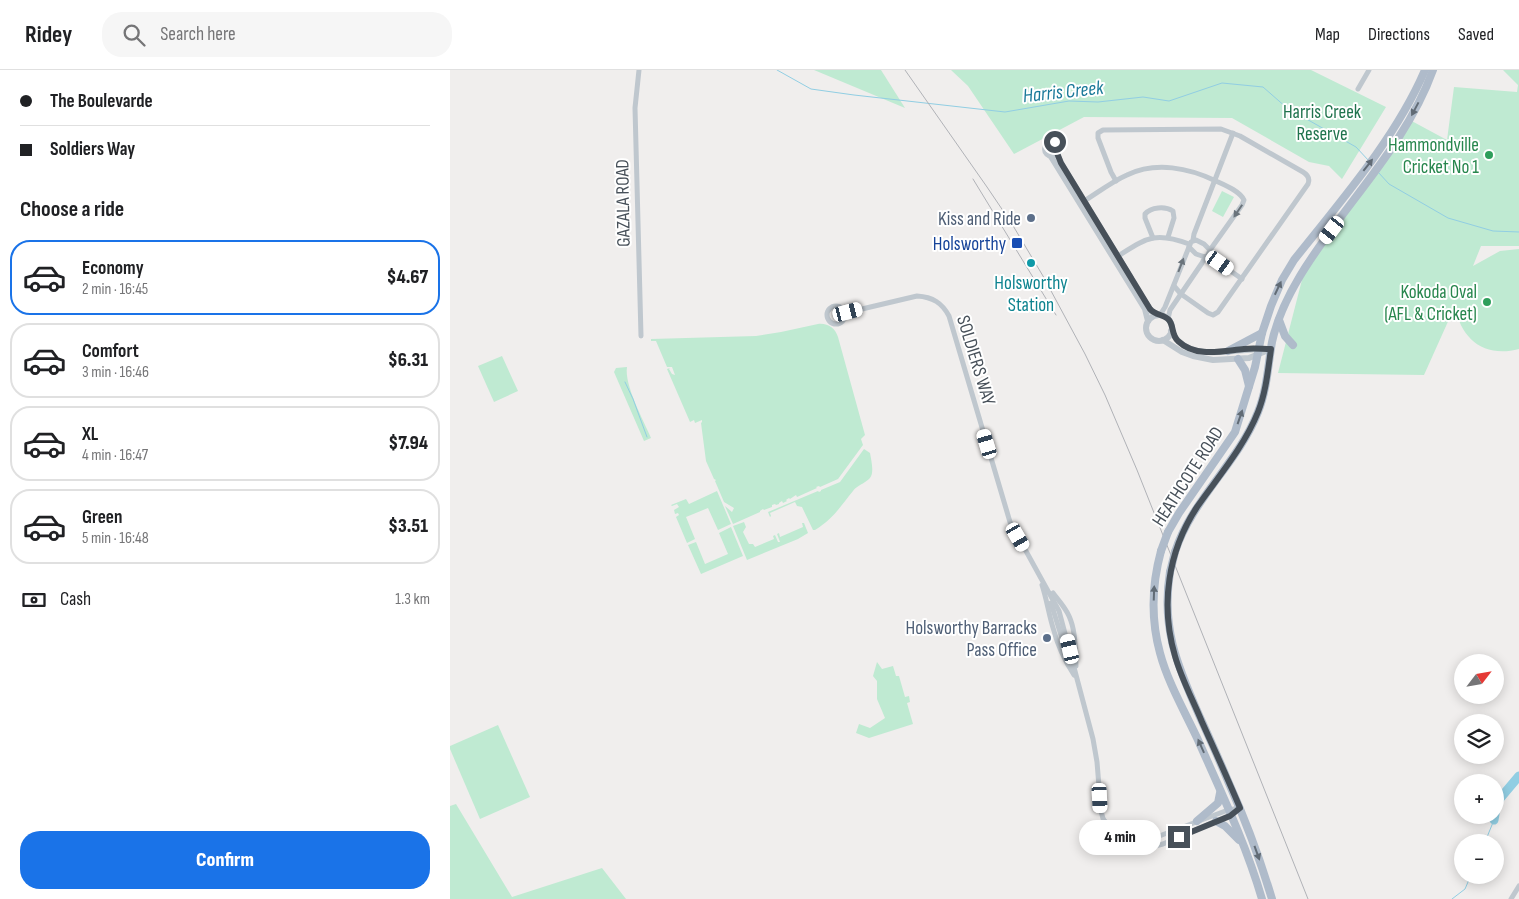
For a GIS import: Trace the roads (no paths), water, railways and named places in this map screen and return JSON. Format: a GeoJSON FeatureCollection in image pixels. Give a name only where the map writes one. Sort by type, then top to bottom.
{"type":"FeatureCollection","features":[{"type":"Feature","properties":{"kind":"main road","name":"HEATHCOTE ROAD"},"geometry":{"type":"LineString","coordinates":[[1262,899],[1242,843],[1160,654],[1154,608],[1155,576],[1161,551],[1178,513],[1235,432],[1249,388],[1262,333],[1276,293],[1288,269],[1385,142],[1409,103],[1425,70]]}},
{"type":"Feature","properties":{"kind":"main road","name":"HEATHCOTE ROAD"},"geometry":{"type":"LineString","coordinates":[[1272,899],[1240,808],[1184,682],[1175,656],[1169,630],[1167,601],[1170,572],[1175,552],[1191,518],[1241,445],[1256,417],[1266,382],[1273,337],[1279,320],[1301,275],[1392,147],[1416,107],[1433,70]]}},
{"type":"Feature","properties":{"kind":"main road"},"geometry":{"type":"LineString","coordinates":[[1279,320],[1285,336],[1293,345]]}},
{"type":"Feature","properties":{"kind":"main road"},"geometry":{"type":"LineString","coordinates":[[1228,350],[1262,333]]}},
{"type":"Feature","properties":{"kind":"main road"},"geometry":{"type":"LineString","coordinates":[[1238,359],[1244,367],[1249,388]]}},
{"type":"Feature","properties":{"kind":"main road"},"geometry":{"type":"LineString","coordinates":[[1197,821],[1218,803],[1220,791]]}},
{"type":"Feature","properties":{"kind":"main road"},"geometry":{"type":"LineString","coordinates":[[1216,821],[1225,826],[1242,843]]}},
{"type":"Feature","properties":{"kind":"street","name":"GAZALA ROAD"},"geometry":{"type":"LineString","coordinates":[[639,70],[635,108],[641,336]]}},
{"type":"Feature","properties":{"kind":"street"},"geometry":{"type":"LineString","coordinates":[[1358,88],[1369,70]]}},
{"type":"Feature","properties":{"kind":"street"},"geometry":{"type":"LineString","coordinates":[[1116,181],[1110,172],[1098,138],[1098,133],[1103,130],[1217,128],[1233,133],[1309,177],[1308,184],[1220,310],[1215,314],[1208,313],[1181,294],[1174,286]]}},
{"type":"Feature","properties":{"kind":"street"},"geometry":{"type":"LineString","coordinates":[[1148,321],[1158,315],[1174,286],[1233,133]]}},
{"type":"Feature","properties":{"kind":"street"},"geometry":{"type":"LineString","coordinates":[[1053,154],[1145,309],[1148,321],[1146,328],[1149,336],[1154,340],[1163,340],[1177,350],[1193,356],[1222,360],[1249,358],[1258,352]]}},
{"type":"Feature","properties":{"kind":"street"},"geometry":{"type":"LineString","coordinates":[[1082,202],[1136,171],[1163,168],[1187,170],[1214,180],[1240,194],[1244,200],[1238,212],[1170,310],[1168,319],[1171,331],[1178,341],[1195,350],[1208,352],[1228,350],[1258,352],[1271,349]]}},
{"type":"Feature","properties":{"kind":"street"},"geometry":{"type":"LineString","coordinates":[[1082,202],[1150,309],[1168,319]]}},
{"type":"Feature","properties":{"kind":"street"},"geometry":{"type":"LineString","coordinates":[[1153,238],[1145,218],[1145,214],[1150,209],[1170,209],[1174,216],[1168,237]]}},
{"type":"Feature","properties":{"kind":"street"},"geometry":{"type":"LineString","coordinates":[[1118,256],[1137,244],[1153,238],[1168,237],[1190,244],[1204,244],[1208,254],[1242,279]]}},
{"type":"Feature","properties":{"kind":"street"},"geometry":{"type":"LineString","coordinates":[[1190,244],[1196,254],[1208,254]]}},
{"type":"Feature","properties":{"kind":"street","name":"SOLDIERS WAY"},"geometry":{"type":"LineString","coordinates":[[845,313],[917,296],[935,299],[945,309],[951,322],[1010,522],[1039,575],[1061,603],[1070,620],[1074,634],[1077,680],[1094,739],[1104,826],[1119,842],[1139,848],[1156,846],[1216,821],[1229,813]]}},
{"type":"Feature","properties":{"kind":"street"},"geometry":{"type":"LineString","coordinates":[[1163,340],[1171,331]]}},
{"type":"Feature","properties":{"kind":"street","name":"SOLDIERS WAY"},"geometry":{"type":"LineString","coordinates":[[1039,575],[1053,631],[1066,663],[1077,680]]}},
{"type":"Feature","properties":{"kind":"street"},"geometry":{"type":"LineString","coordinates":[[1102,815],[1114,832],[1125,838],[1140,841],[1156,838],[1197,821],[1229,813],[1240,808]]}},
{"type":"Feature","properties":{"kind":"street"},"geometry":{"type":"LineString","coordinates":[[1511,899],[1519,886]]}},
{"type":"Feature","properties":{"kind":"waterway","name":"Harris Creek"},"geometry":{"type":"LineString","coordinates":[[777,70],[811,89],[1005,112],[1069,101],[1098,102],[1143,97],[1169,101],[1222,83],[1263,87],[1287,108],[1356,147],[1369,161]]}},
{"type":"Feature","properties":{"kind":"waterway","name":"Harris Creek"},"geometry":{"type":"LineString","coordinates":[[1378,172],[1389,184],[1448,218],[1493,231],[1519,232]]}},
{"type":"Feature","properties":{"kind":"waterway"},"geometry":{"type":"LineString","coordinates":[[625,382],[647,437]]}},
{"type":"Feature","properties":{"kind":"waterway"},"geometry":{"type":"LineString","coordinates":[[1504,794],[1519,776]]}},
{"type":"Feature","properties":{"kind":"waterway"},"geometry":{"type":"LineString","coordinates":[[1488,834],[1492,824]]}},
{"type":"Feature","properties":{"kind":"waterway"},"geometry":{"type":"LineString","coordinates":[[1452,899],[1465,889],[1467,884]]}},
{"type":"Feature","properties":{"kind":"railway"},"geometry":{"type":"LineString","coordinates":[[905,70],[1012,224],[1043,276],[1105,395],[1137,470],[1308,899]]}},
{"type":"Feature","properties":{"kind":"railway"},"geometry":{"type":"LineString","coordinates":[[973,179],[1056,315]]}},
{"type":"Feature","properties":{"kind":"place","name":"Hammondville Cricket No 1"},"geometry":{"type":"Point","coordinates":[1489,155]}},
{"type":"Feature","properties":{"kind":"place","name":"Kiss and Ride"},"geometry":{"type":"Point","coordinates":[1031,218]}},
{"type":"Feature","properties":{"kind":"place","name":"Holsworthy"},"geometry":{"type":"Point","coordinates":[1017,243]}},
{"type":"Feature","properties":{"kind":"place","name":"Holsworthy Station"},"geometry":{"type":"Point","coordinates":[1031,263]}},
{"type":"Feature","properties":{"kind":"place","name":"Kokoda Oval (AFL & Cricket)"},"geometry":{"type":"Point","coordinates":[1487,302]}},
{"type":"Feature","properties":{"kind":"place","name":"Holsworthy Barracks Pass Office"},"geometry":{"type":"Point","coordinates":[1047,638]}},
{"type":"Feature","properties":{"kind":"park label","name":"Harris Creek Reserve"},"geometry":{"type":"Point","coordinates":[1322,122]}}]}
